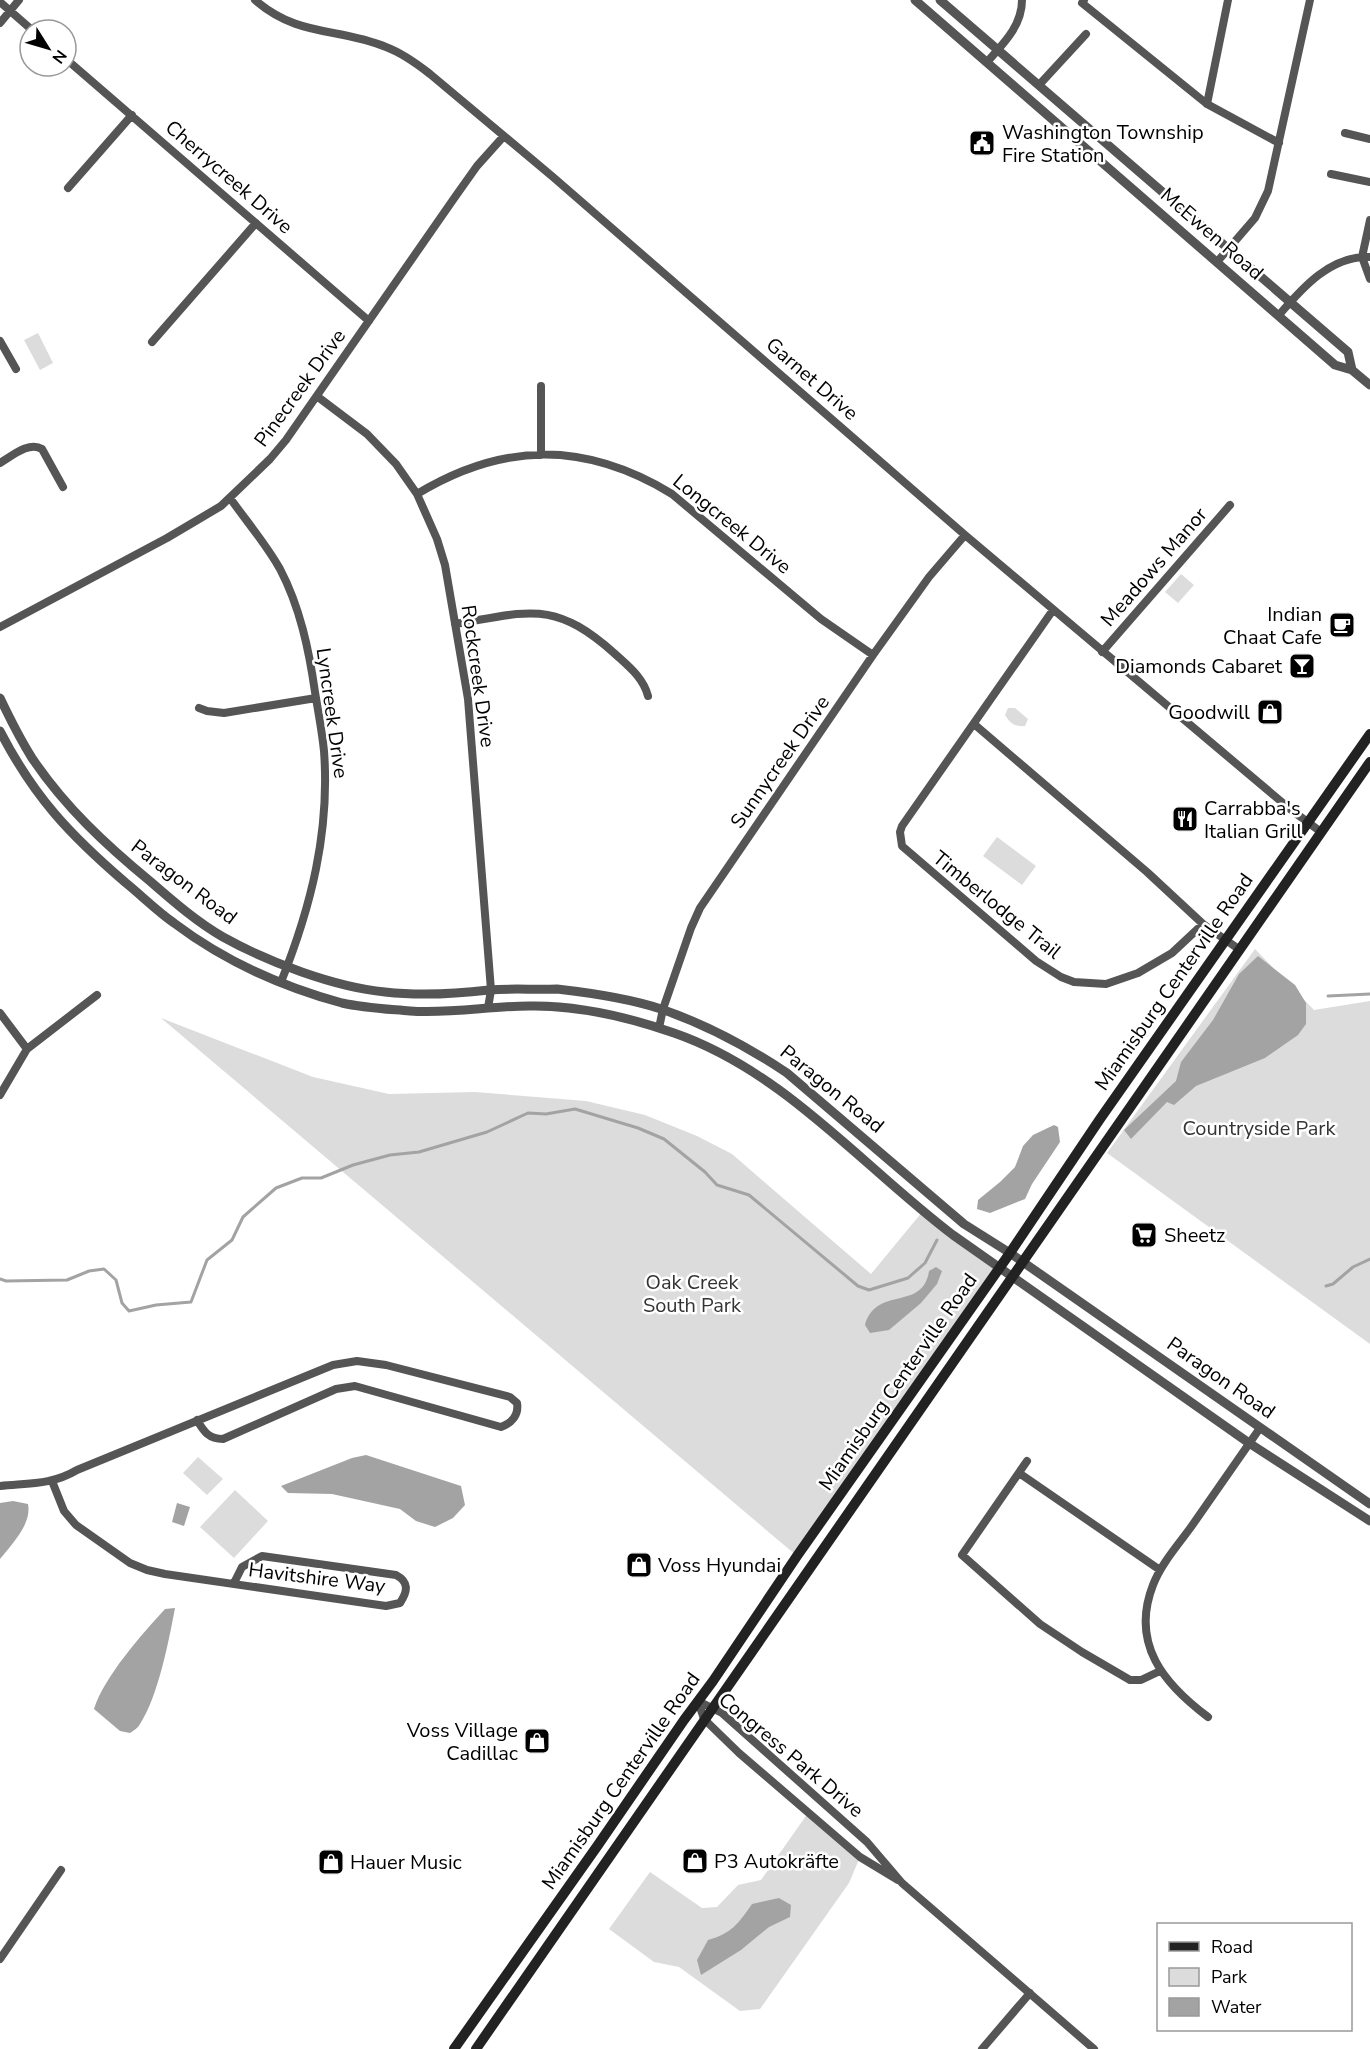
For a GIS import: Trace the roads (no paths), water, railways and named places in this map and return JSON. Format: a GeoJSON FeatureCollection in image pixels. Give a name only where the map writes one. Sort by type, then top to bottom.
{"type":"FeatureCollection","features":[{"type":"Feature","properties":{"kind":"main road","name":"Miamisburg Centerville Road"},"geometry":{"type":"LineString","coordinates":[[454,2049],[1370,734]]}},
{"type":"Feature","properties":{"kind":"main road","name":"Miamisburg Centerville Road"},"geometry":{"type":"LineString","coordinates":[[476,2049],[1370,762]]}},
{"type":"Feature","properties":{"kind":"main road"},"geometry":{"type":"LineString","coordinates":[[1125,1084],[1139,1094]]}},
{"type":"Feature","properties":{"kind":"main road"},"geometry":{"type":"LineString","coordinates":[[877,1443],[891,1453]]}},
{"type":"Feature","properties":{"kind":"main road"},"geometry":{"type":"LineString","coordinates":[[598,1845],[611,1855]]}},
{"type":"Feature","properties":{"kind":"street"},"geometry":{"type":"LineString","coordinates":[[0,23],[20,0]]}},
{"type":"Feature","properties":{"kind":"street","name":"Garnet Drive"},"geometry":{"type":"LineString","coordinates":[[255,0],[272,13],[299,26],[384,46],[430,74],[553,177],[1053,610],[1307,823],[1321,832]]}},
{"type":"Feature","properties":{"kind":"street","name":"McEwen Road"},"geometry":{"type":"LineString","coordinates":[[915,0],[1335,365],[1352,370],[1370,384]]}},
{"type":"Feature","properties":{"kind":"street","name":"McEwen Road"},"geometry":{"type":"LineString","coordinates":[[940,0],[1348,352],[1352,370]]}},
{"type":"Feature","properties":{"kind":"street"},"geometry":{"type":"LineString","coordinates":[[987,62],[1016,25],[1022,0]]}},
{"type":"Feature","properties":{"kind":"street"},"geometry":{"type":"LineString","coordinates":[[1084,0],[1082,3],[1207,104],[1279,143]]}},
{"type":"Feature","properties":{"kind":"street"},"geometry":{"type":"LineString","coordinates":[[1207,104],[1228,0]]}},
{"type":"Feature","properties":{"kind":"street"},"geometry":{"type":"LineString","coordinates":[[1218,262],[1255,218],[1268,191],[1310,0]]}},
{"type":"Feature","properties":{"kind":"street"},"geometry":{"type":"LineString","coordinates":[[0,2],[18,18]]}},
{"type":"Feature","properties":{"kind":"street"},"geometry":{"type":"LineString","coordinates":[[1039,85],[1086,34]]}},
{"type":"Feature","properties":{"kind":"street","name":"Cherrycreek Drive"},"geometry":{"type":"LineString","coordinates":[[78,69],[369,321]]}},
{"type":"Feature","properties":{"kind":"street"},"geometry":{"type":"LineString","coordinates":[[68,188],[132,116]]}},
{"type":"Feature","properties":{"kind":"street"},"geometry":{"type":"LineString","coordinates":[[1345,133],[1370,139]]}},
{"type":"Feature","properties":{"kind":"street","name":"Pinecreek Drive"},"geometry":{"type":"LineString","coordinates":[[0,627],[167,538],[230,498],[270,459],[318,397],[477,166],[503,136]]}},
{"type":"Feature","properties":{"kind":"street"},"geometry":{"type":"LineString","coordinates":[[1331,174],[1370,182]]}},
{"type":"Feature","properties":{"kind":"street"},"geometry":{"type":"LineString","coordinates":[[1370,220],[1366,257],[1370,279]]}},
{"type":"Feature","properties":{"kind":"street"},"geometry":{"type":"LineString","coordinates":[[152,342],[256,223]]}},
{"type":"Feature","properties":{"kind":"street"},"geometry":{"type":"LineString","coordinates":[[1279,315],[1324,271],[1349,259],[1366,257]]}},
{"type":"Feature","properties":{"kind":"street"},"geometry":{"type":"LineString","coordinates":[[0,340],[15,369]]}},
{"type":"Feature","properties":{"kind":"street"},"geometry":{"type":"LineString","coordinates":[[541,386],[541,454]]}},
{"type":"Feature","properties":{"kind":"street","name":"Rockcreek Drive"},"geometry":{"type":"LineString","coordinates":[[318,397],[366,434],[396,464],[417,494],[437,539],[444,565],[468,699],[491,990],[488,1008]]}},
{"type":"Feature","properties":{"kind":"street"},"geometry":{"type":"LineString","coordinates":[[0,463],[31,446],[38,446],[42,449],[63,486]]}},
{"type":"Feature","properties":{"kind":"street","name":"Longcreek Drive"},"geometry":{"type":"LineString","coordinates":[[417,494],[449,475],[479,464],[541,454],[574,456],[636,474],[672,494],[821,619],[873,655]]}},
{"type":"Feature","properties":{"kind":"street","name":"Lyncreek Drive"},"geometry":{"type":"LineString","coordinates":[[230,498],[269,552],[291,593],[304,632],[324,750],[324,818],[319,859],[310,900],[281,982]]}},
{"type":"Feature","properties":{"kind":"street","name":"Meadows Manor"},"geometry":{"type":"LineString","coordinates":[[1102,651],[1230,505]]}},
{"type":"Feature","properties":{"kind":"street","name":"Sunnycreek Drive"},"geometry":{"type":"LineString","coordinates":[[659,1028],[663,1009],[691,927],[700,908],[873,655],[929,577],[965,535]]}},
{"type":"Feature","properties":{"kind":"street","name":"Timberlodge Trail"},"geometry":{"type":"LineString","coordinates":[[1053,610],[902,826],[900,840],[905,851],[1035,961],[1074,982],[1106,984],[1138,973],[1172,952],[1203,924]]}},
{"type":"Feature","properties":{"kind":"street"},"geometry":{"type":"LineString","coordinates":[[455,624],[523,613],[561,617],[587,630],[612,651],[641,679],[648,696]]}},
{"type":"Feature","properties":{"kind":"street","name":"Paragon Road"},"geometry":{"type":"LineString","coordinates":[[0,698],[32,758],[74,812],[97,836],[163,893],[197,920],[223,936],[272,960],[331,980],[386,993],[444,994],[491,990],[557,989],[580,991],[663,1009],[702,1025],[788,1073],[964,1224],[1022,1261],[1370,1504]]}},
{"type":"Feature","properties":{"kind":"street"},"geometry":{"type":"LineString","coordinates":[[199,708],[224,713],[316,698]]}},
{"type":"Feature","properties":{"kind":"street"},"geometry":{"type":"LineString","coordinates":[[974,724],[1147,872],[1203,924],[1240,950]]}},
{"type":"Feature","properties":{"kind":"street","name":"Paragon Road"},"geometry":{"type":"LineString","coordinates":[[0,731],[31,785],[71,834],[172,922],[225,956],[281,982],[344,1003],[414,1011],[531,1006],[605,1013],[678,1034],[741,1065],[788,1096],[932,1219],[1249,1443],[1370,1521]]}},
{"type":"Feature","properties":{"kind":"street"},"geometry":{"type":"LineString","coordinates":[[0,1095],[27,1049],[97,995]]}},
{"type":"Feature","properties":{"kind":"street"},"geometry":{"type":"LineString","coordinates":[[0,1013],[27,1049]]}},
{"type":"Feature","properties":{"kind":"street"},"geometry":{"type":"LineString","coordinates":[[0,1486],[52,1481],[197,1420],[333,1365],[357,1361],[386,1365],[510,1397],[517,1402],[518,1409],[515,1418],[509,1424],[501,1427],[355,1386],[345,1386],[223,1439],[210,1437],[204,1433],[197,1420]]}},
{"type":"Feature","properties":{"kind":"street"},"geometry":{"type":"LineString","coordinates":[[1208,1718],[1174,1689],[1160,1671],[1149,1645],[1147,1611],[1153,1584],[1160,1570],[1260,1428]]}},
{"type":"Feature","properties":{"kind":"street"},"geometry":{"type":"LineString","coordinates":[[1026,1461],[962,1555],[1040,1624],[1120,1675],[1136,1681],[1160,1671]]}},
{"type":"Feature","properties":{"kind":"street"},"geometry":{"type":"LineString","coordinates":[[1019,1473],[1160,1570]]}},
{"type":"Feature","properties":{"kind":"street"},"geometry":{"type":"LineString","coordinates":[[1324,1492],[1333,1478]]}},
{"type":"Feature","properties":{"kind":"street","name":"Havitshire Way"},"geometry":{"type":"LineString","coordinates":[[52,1481],[59,1500],[71,1520],[130,1563],[147,1570],[386,1606],[400,1603],[406,1595],[407,1588],[403,1579],[396,1575],[262,1556],[242,1567],[234,1583]]}},
{"type":"Feature","properties":{"kind":"street","name":"Congress Park Drive"},"geometry":{"type":"LineString","coordinates":[[698,1701],[713,1707],[867,1842],[902,1882],[1094,2049]]}},
{"type":"Feature","properties":{"kind":"street","name":"Congress Park Drive"},"geometry":{"type":"LineString","coordinates":[[698,1701],[704,1719],[739,1754],[860,1857],[902,1882]]}},
{"type":"Feature","properties":{"kind":"street"},"geometry":{"type":"LineString","coordinates":[[0,1959],[61,1870]]}},
{"type":"Feature","properties":{"kind":"street"},"geometry":{"type":"LineString","coordinates":[[982,2049],[1030,1994]]}},
{"type":"Feature","properties":{"kind":"water"},"geometry":{"type":"Polygon","coordinates":[[[1258,956],[1295,985],[1306,1003],[1306,1024],[1298,1035],[1265,1058],[1196,1086],[1174,1105],[1167,1102],[1131,1139],[1124,1130],[1176,1081],[1181,1062],[1213,1020],[1239,974],[1258,956]]]}},
{"type":"Feature","properties":{"kind":"water"},"geometry":{"type":"Polygon","coordinates":[[[1054,1125],[1058,1127],[1060,1142],[1032,1184],[1025,1199],[990,1213],[977,1209],[978,1200],[1015,1167],[1023,1146],[1033,1135],[1054,1125]]]}},
{"type":"Feature","properties":{"kind":"water"},"geometry":{"type":"Polygon","coordinates":[[[936,1267],[942,1271],[937,1284],[921,1303],[889,1330],[870,1333],[865,1325],[871,1313],[879,1305],[918,1291],[925,1283],[929,1271],[936,1267]]]}},
{"type":"Feature","properties":{"kind":"water"},"geometry":{"type":"Polygon","coordinates":[[[366,1455],[461,1486],[465,1505],[453,1518],[435,1527],[416,1521],[400,1509],[332,1494],[288,1493],[281,1486],[352,1458],[366,1455]]]}},
{"type":"Feature","properties":{"kind":"water"},"geometry":{"type":"Polygon","coordinates":[[[13,1501],[28,1504],[27,1519],[20,1533],[0,1559],[0,1503],[13,1501]]]}},
{"type":"Feature","properties":{"kind":"water"},"geometry":{"type":"Polygon","coordinates":[[[177,1503],[190,1507],[184,1526],[172,1522],[177,1503]]]}},
{"type":"Feature","properties":{"kind":"water"},"geometry":{"type":"Polygon","coordinates":[[[175,1608],[162,1668],[146,1713],[138,1727],[130,1733],[120,1731],[94,1709],[99,1697],[115,1670],[146,1631],[165,1609],[175,1608]]]}},
{"type":"Feature","properties":{"kind":"water"},"geometry":{"type":"Polygon","coordinates":[[[779,1898],[791,1905],[790,1917],[769,1927],[741,1950],[701,1975],[697,1960],[708,1940],[723,1935],[734,1927],[752,1904],[779,1898]]]}},
{"type":"Feature","properties":{"kind":"waterway"},"geometry":{"type":"LineString","coordinates":[[1328,996],[1370,994]]}},
{"type":"Feature","properties":{"kind":"waterway"},"geometry":{"type":"LineString","coordinates":[[0,1279],[6,1281],[67,1280],[89,1271],[104,1269],[116,1280],[122,1303],[129,1311],[156,1305],[191,1302],[207,1260],[232,1240],[243,1217],[276,1188],[302,1178],[321,1178],[353,1165],[390,1155],[419,1152],[487,1132],[528,1113],[546,1114],[575,1109],[638,1128],[664,1139],[705,1172],[717,1185],[749,1195],[858,1286],[869,1290],[908,1278],[925,1263],[937,1240]]}},
{"type":"Feature","properties":{"kind":"waterway"},"geometry":{"type":"LineString","coordinates":[[1326,1286],[1333,1284],[1353,1267],[1370,1259]]}},
{"type":"Feature","properties":{"kind":"place","name":"Washington Township Fire Station"},"geometry":{"type":"Point","coordinates":[982,143]}},
{"type":"Feature","properties":{"kind":"place","name":"Indian Chaat Cafe"},"geometry":{"type":"Point","coordinates":[1342,625]}},
{"type":"Feature","properties":{"kind":"place","name":"Diamonds Cabaret"},"geometry":{"type":"Point","coordinates":[1302,666]}},
{"type":"Feature","properties":{"kind":"place","name":"Goodwill"},"geometry":{"type":"Point","coordinates":[1270,712]}},
{"type":"Feature","properties":{"kind":"place","name":"Carrabba's Italian Grill"},"geometry":{"type":"Point","coordinates":[1185,819]}},
{"type":"Feature","properties":{"kind":"place","name":"Sheetz"},"geometry":{"type":"Point","coordinates":[1144,1235]}},
{"type":"Feature","properties":{"kind":"place","name":"Voss Hyundai"},"geometry":{"type":"Point","coordinates":[639,1565]}},
{"type":"Feature","properties":{"kind":"place","name":"Voss Village Cadillac"},"geometry":{"type":"Point","coordinates":[537,1741]}},
{"type":"Feature","properties":{"kind":"place","name":"P3 Autokräfte"},"geometry":{"type":"Point","coordinates":[695,1861]}},
{"type":"Feature","properties":{"kind":"place","name":"Hauer Music"},"geometry":{"type":"Point","coordinates":[331,1862]}},
{"type":"Feature","properties":{"kind":"park label","name":"Countryside Park"},"geometry":{"type":"Point","coordinates":[1259,1128]}},
{"type":"Feature","properties":{"kind":"park label","name":"Oak Creek South Park"},"geometry":{"type":"Point","coordinates":[692,1294]}}]}
